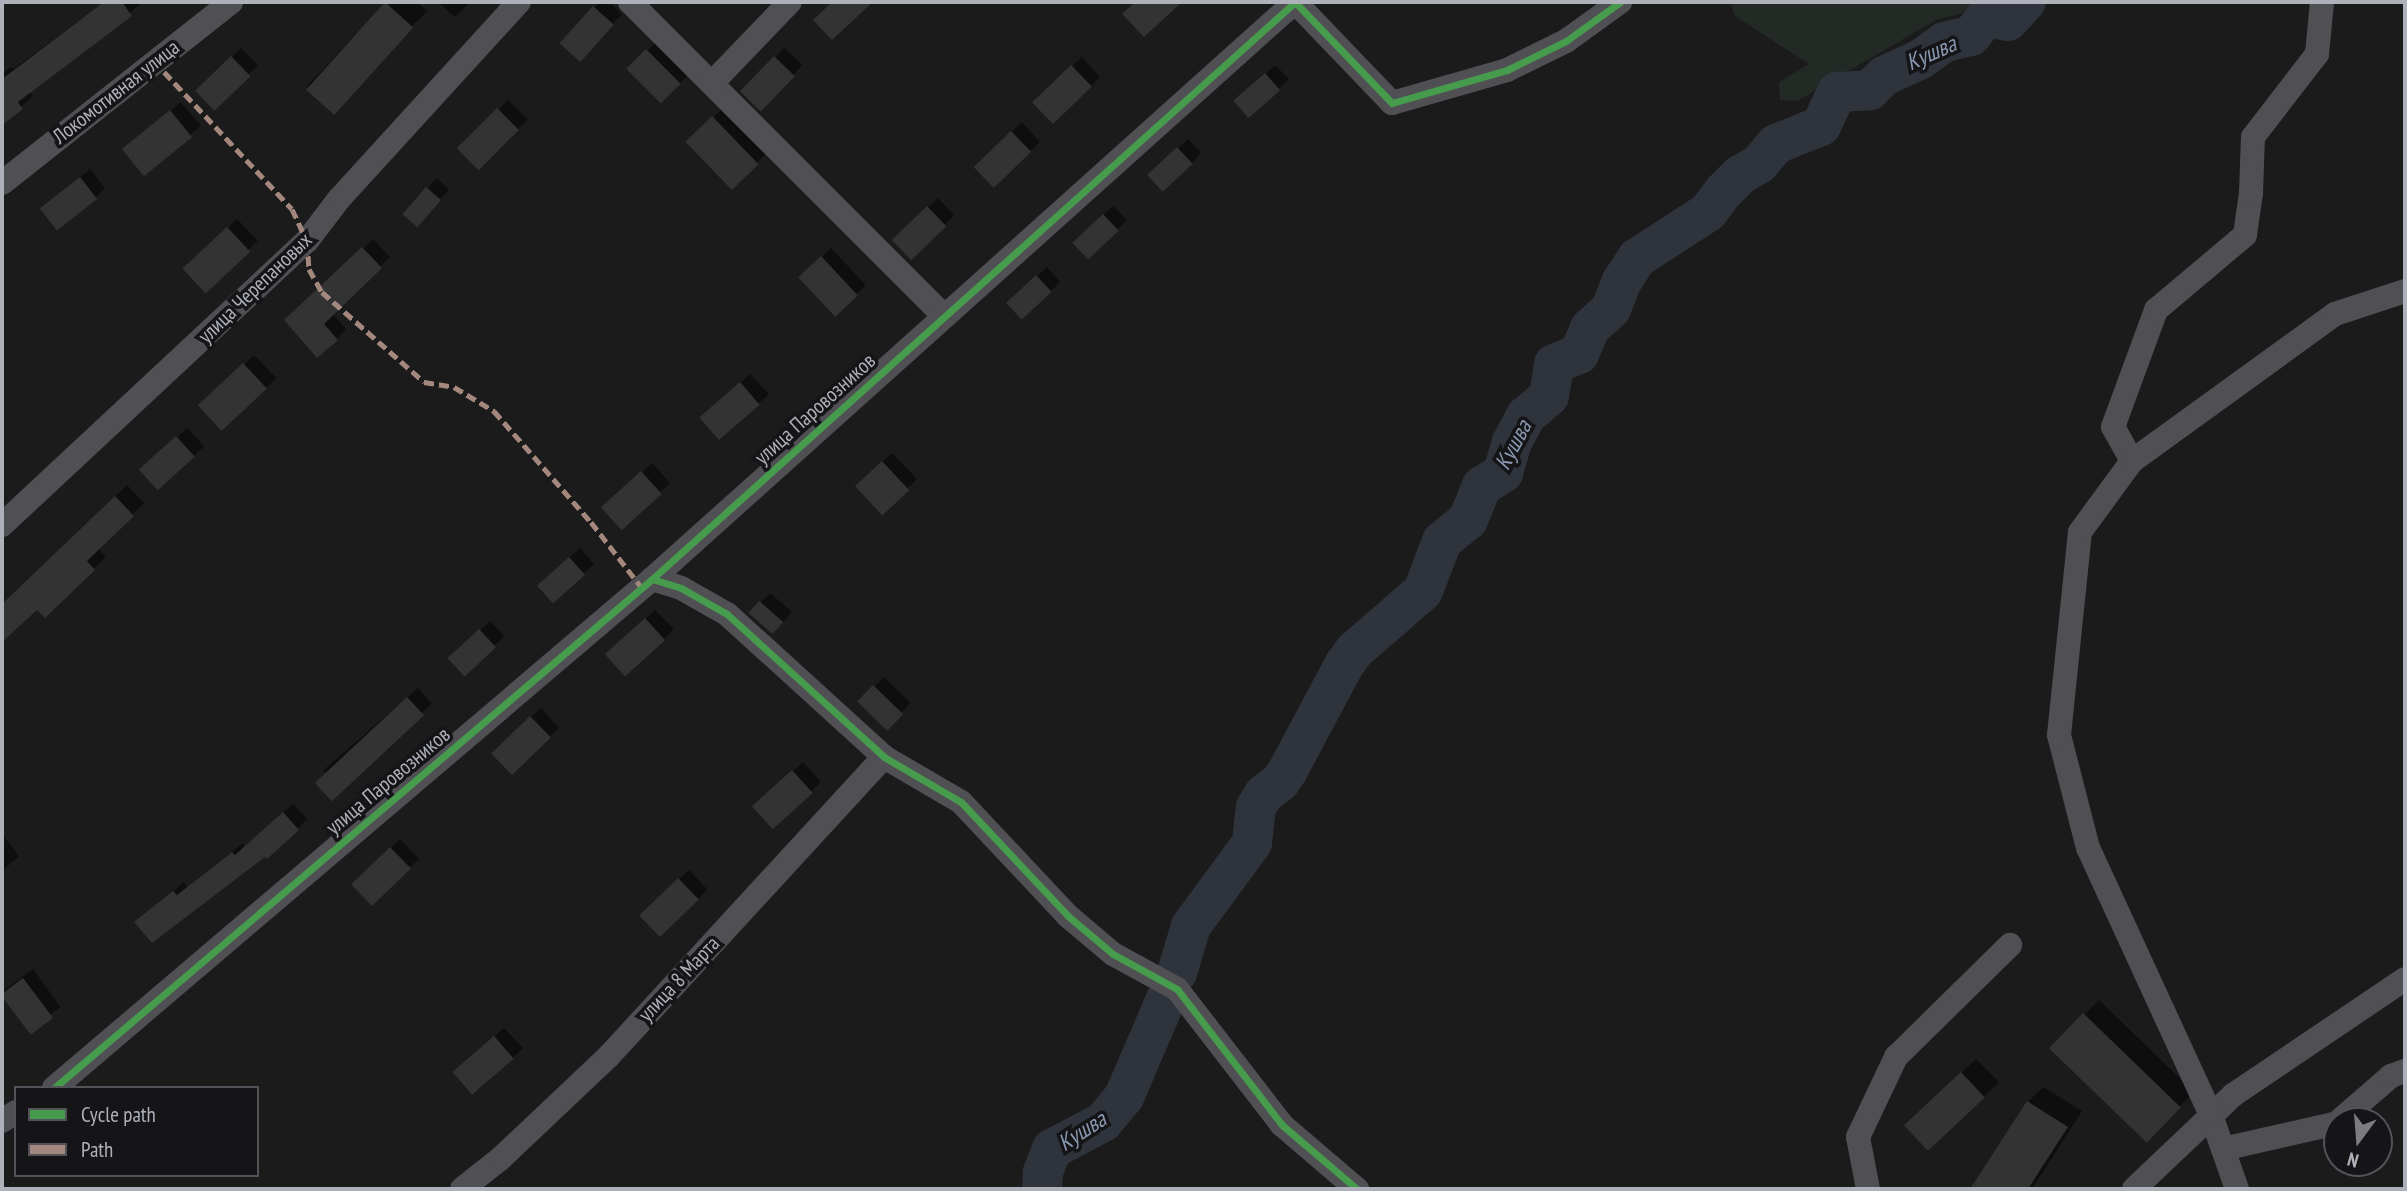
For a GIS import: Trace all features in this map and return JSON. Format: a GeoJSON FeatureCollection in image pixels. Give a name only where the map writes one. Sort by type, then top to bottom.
{"type":"FeatureCollection","features":[{"type":"Feature","properties":{"kind":"street","name":"Локомотивная улица"},"geometry":{"type":"LineString","coordinates":[[2,183],[231,2]]}},
{"type":"Feature","properties":{"kind":"street","name":"улица Черепановых"},"geometry":{"type":"LineString","coordinates":[[2,526],[307,241],[339,199],[519,2]]}},
{"type":"Feature","properties":{"kind":"street"},"geometry":{"type":"LineString","coordinates":[[630,2],[944,316]]}},
{"type":"Feature","properties":{"kind":"street"},"geometry":{"type":"LineString","coordinates":[[712,83],[790,2]]}},
{"type":"Feature","properties":{"kind":"street","name":"улица Паровозников"},"geometry":{"type":"LineString","coordinates":[[56,1086],[652,579],[1295,2],[1392,103],[1507,70],[1566,41],[1620,2]]}},
{"type":"Feature","properties":{"kind":"street"},"geometry":{"type":"LineString","coordinates":[[2132,461],[2113,427],[2156,310],[2245,235],[2251,193],[2253,137],[2317,54],[2322,2]]}},
{"type":"Feature","properties":{"kind":"street"},"geometry":{"type":"LineString","coordinates":[[2237,1189],[2211,1115],[2088,848],[2059,735],[2080,531],[2132,461],[2334,314],[2405,290]]}},
{"type":"Feature","properties":{"kind":"street"},"geometry":{"type":"LineString","coordinates":[[652,579],[681,588],[727,614],[884,757],[961,802],[1068,916],[1113,954],[1177,989],[1282,1125],[1357,1189]]}},
{"type":"Feature","properties":{"kind":"street","name":"улица 8 Марта"},"geometry":{"type":"LineString","coordinates":[[462,1189],[500,1158],[608,1056],[884,757]]}},
{"type":"Feature","properties":{"kind":"street"},"geometry":{"type":"LineString","coordinates":[[1868,1189],[1858,1137],[1896,1058],[2010,945]]}},
{"type":"Feature","properties":{"kind":"street"},"geometry":{"type":"LineString","coordinates":[[2134,1189],[2233,1095],[2405,979]]}},
{"type":"Feature","properties":{"kind":"street"},"geometry":{"type":"LineString","coordinates":[[2355,1107],[2391,1076],[2405,1071]]}},
{"type":"Feature","properties":{"kind":"street"},"geometry":{"type":"LineString","coordinates":[[2223,1149],[2323,1126]]}},
{"type":"Feature","properties":{"kind":"shaded area"},"geometry":{"type":"Polygon","coordinates":[[[1730,2],[1992,2],[1987,7],[1936,20],[1797,101],[1780,100],[1779,82],[1809,64],[1735,16],[1730,2]]]}},
{"type":"Feature","properties":{"kind":"building"},"geometry":{"type":"Polygon","coordinates":[[[104,2],[122,2],[132,16],[18,102],[23,109],[2,125],[2,79],[104,2]]]}},
{"type":"Feature","properties":{"kind":"building"},"geometry":{"type":"Polygon","coordinates":[[[385,2],[413,27],[334,115],[306,90],[385,2]]]}},
{"type":"Feature","properties":{"kind":"building"},"geometry":{"type":"Polygon","coordinates":[[[832,2],[873,2],[832,40],[813,20],[832,2]]]}},
{"type":"Feature","properties":{"kind":"building"},"geometry":{"type":"Polygon","coordinates":[[[1135,2],[1182,2],[1144,37],[1122,14],[1135,2]]]}},
{"type":"Feature","properties":{"kind":"building"},"geometry":{"type":"Polygon","coordinates":[[[593,6],[614,25],[580,62],[560,43],[593,6]]]}},
{"type":"Feature","properties":{"kind":"building"},"geometry":{"type":"Polygon","coordinates":[[[646,49],[681,84],[661,103],[626,69],[646,49]]]}},
{"type":"Feature","properties":{"kind":"building"},"geometry":{"type":"Polygon","coordinates":[[[231,56],[250,76],[214,111],[195,91],[231,56]]]}},
{"type":"Feature","properties":{"kind":"building"},"geometry":{"type":"Polygon","coordinates":[[[774,56],[795,76],[761,111],[740,91],[774,56]]]}},
{"type":"Feature","properties":{"kind":"building"},"geometry":{"type":"Polygon","coordinates":[[[1071,65],[1092,87],[1053,124],[1032,103],[1071,65]]]}},
{"type":"Feature","properties":{"kind":"building"},"geometry":{"type":"Polygon","coordinates":[[[1265,73],[1280,90],[1248,118],[1233,101],[1265,73]]]}},
{"type":"Feature","properties":{"kind":"building"},"geometry":{"type":"Polygon","coordinates":[[[497,108],[519,130],[479,170],[457,148],[497,108]]]}},
{"type":"Feature","properties":{"kind":"building"},"geometry":{"type":"Polygon","coordinates":[[[170,110],[192,137],[144,176],[122,149],[170,110]]]}},
{"type":"Feature","properties":{"kind":"building"},"geometry":{"type":"Polygon","coordinates":[[[712,116],[759,164],[732,190],[685,142],[712,116]]]}},
{"type":"Feature","properties":{"kind":"building"},"geometry":{"type":"Polygon","coordinates":[[[1011,131],[1031,152],[994,188],[974,167],[1011,131]]]}},
{"type":"Feature","properties":{"kind":"building"},"geometry":{"type":"Polygon","coordinates":[[[1177,147],[1193,164],[1163,192],[1147,175],[1177,147]]]}},
{"type":"Feature","properties":{"kind":"building"},"geometry":{"type":"Polygon","coordinates":[[[80,177],[97,199],[57,230],[40,208],[80,177]]]}},
{"type":"Feature","properties":{"kind":"building"},"geometry":{"type":"Polygon","coordinates":[[[426,187],[441,200],[417,227],[402,214],[426,187]]]}},
{"type":"Feature","properties":{"kind":"building"},"geometry":{"type":"Polygon","coordinates":[[[927,206],[946,226],[911,260],[892,240],[927,206]]]}},
{"type":"Feature","properties":{"kind":"building"},"geometry":{"type":"Polygon","coordinates":[[[1103,214],[1119,231],[1088,259],[1072,243],[1103,214]]]}},
{"type":"Feature","properties":{"kind":"building"},"geometry":{"type":"Polygon","coordinates":[[[227,227],[250,252],[206,293],[182,269],[227,227]]]}},
{"type":"Feature","properties":{"kind":"building"},"geometry":{"type":"Polygon","coordinates":[[[362,247],[382,268],[324,324],[338,340],[317,358],[284,320],[362,247]]]}},
{"type":"Feature","properties":{"kind":"building"},"geometry":{"type":"Polygon","coordinates":[[[821,256],[858,295],[835,317],[798,277],[821,256]]]}},
{"type":"Feature","properties":{"kind":"building"},"geometry":{"type":"Polygon","coordinates":[[[1036,275],[1052,292],[1022,320],[1006,303],[1036,275]]]}},
{"type":"Feature","properties":{"kind":"building"},"geometry":{"type":"Polygon","coordinates":[[[243,363],[267,389],[222,431],[198,405],[243,363]]]}},
{"type":"Feature","properties":{"kind":"building"},"geometry":{"type":"Polygon","coordinates":[[[740,382],[760,405],[719,440],[699,417],[740,382]]]}},
{"type":"Feature","properties":{"kind":"building"},"geometry":{"type":"Polygon","coordinates":[[[176,436],[195,457],[158,490],[139,469],[176,436]]]}},
{"type":"Feature","properties":{"kind":"building"},"geometry":{"type":"Polygon","coordinates":[[[882,461],[909,490],[882,515],[855,486],[882,461]]]}},
{"type":"Feature","properties":{"kind":"building"},"geometry":{"type":"Polygon","coordinates":[[[641,471],[662,494],[622,530],[601,507],[641,471]]]}},
{"type":"Feature","properties":{"kind":"building"},"geometry":{"type":"Polygon","coordinates":[[[115,496],[134,516],[87,561],[95,570],[45,618],[37,610],[2,642],[2,604],[115,496]]]}},
{"type":"Feature","properties":{"kind":"building"},"geometry":{"type":"Polygon","coordinates":[[[569,557],[585,575],[553,604],[537,586],[569,557]]]}},
{"type":"Feature","properties":{"kind":"building"},"geometry":{"type":"Polygon","coordinates":[[[759,601],[783,622],[773,634],[749,613],[759,601]]]}},
{"type":"Feature","properties":{"kind":"building"},"geometry":{"type":"Polygon","coordinates":[[[645,618],[665,640],[625,676],[605,654],[645,618]]]}},
{"type":"Feature","properties":{"kind":"building"},"geometry":{"type":"Polygon","coordinates":[[[479,629],[496,647],[465,677],[448,658],[479,629]]]}},
{"type":"Feature","properties":{"kind":"building"},"geometry":{"type":"Polygon","coordinates":[[[873,685],[903,714],[887,731],[857,702],[873,685]]]}},
{"type":"Feature","properties":{"kind":"building"},"geometry":{"type":"Polygon","coordinates":[[[407,697],[424,715],[332,801],[315,783],[407,697]]]}},
{"type":"Feature","properties":{"kind":"building"},"geometry":{"type":"Polygon","coordinates":[[[530,716],[551,738],[512,775],[491,754],[530,716]]]}},
{"type":"Feature","properties":{"kind":"building"},"geometry":{"type":"Polygon","coordinates":[[[792,770],[813,793],[773,829],[752,806],[792,770]]]}},
{"type":"Feature","properties":{"kind":"building"},"geometry":{"type":"Polygon","coordinates":[[[283,812],[299,830],[267,859],[265,857],[152,943],[134,922],[173,891],[177,895],[232,852],[235,855],[283,812]]]}},
{"type":"Feature","properties":{"kind":"building"},"geometry":{"type":"Polygon","coordinates":[[[390,847],[411,869],[372,906],[351,885],[390,847]]]}},
{"type":"Feature","properties":{"kind":"building"},"geometry":{"type":"Polygon","coordinates":[[[678,878],[699,900],[660,937],[639,916],[678,878]]]}},
{"type":"Feature","properties":{"kind":"building"},"geometry":{"type":"Polygon","coordinates":[[[23,978],[53,1018],[31,1035],[2,997],[2,994],[23,978]]]}},
{"type":"Feature","properties":{"kind":"building"},"geometry":{"type":"Polygon","coordinates":[[[2083,1013],[2181,1107],[2147,1143],[2049,1048],[2083,1013]]]}},
{"type":"Feature","properties":{"kind":"building"},"geometry":{"type":"Polygon","coordinates":[[[494,1036],[514,1059],[472,1095],[452,1072],[494,1036]]]}},
{"type":"Feature","properties":{"kind":"building"},"geometry":{"type":"Polygon","coordinates":[[[1961,1072],[1985,1098],[1928,1151],[1904,1125],[1961,1072]]]}},
{"type":"Feature","properties":{"kind":"building"},"geometry":{"type":"Polygon","coordinates":[[[2027,1101],[2068,1127],[2028,1189],[1970,1189],[2027,1101]]]}},
{"type":"Feature","properties":{"kind":"waterway","name":"Кушва"},"geometry":{"type":"LineString","coordinates":[[1177,973],[1191,926],[1252,843],[1256,807],[1264,794],[1280,782],[1288,770],[1344,665],[1354,651],[1423,591],[1442,541],[1468,520],[1482,486],[1503,473],[1512,442],[1526,416],[1549,396],[1554,364],[1579,354],[1590,328],[1611,309],[1622,281],[1637,258],[1708,212],[1724,191],[1740,175],[1759,164],[1776,144],[1821,126],[1837,92],[1870,90],[1884,76],[1921,59],[1944,42],[1971,36],[1986,17],[2008,21],[2026,2]]}},
{"type":"Feature","properties":{"kind":"waterway","name":"Кушва"},"geometry":{"type":"LineString","coordinates":[[1042,1189],[1043,1172],[1052,1149],[1103,1122],[1124,1097],[1166,999]]}},
{"type":"Feature","properties":{"kind":"marked path"},"geometry":{"type":"LineString","coordinates":[[154,61],[292,209],[307,241],[309,269],[322,292],[424,382],[454,387],[494,411],[591,522],[642,588]]}},
{"type":"Feature","properties":{"kind":"cycle path"},"geometry":{"type":"LineString","coordinates":[[56,1086],[652,579],[1295,2],[1392,103],[1507,70],[1566,41],[1620,2]]}},
{"type":"Feature","properties":{"kind":"cycle path"},"geometry":{"type":"LineString","coordinates":[[652,579],[681,588],[727,614],[884,757],[961,802],[1068,916],[1113,954],[1177,989],[1282,1125],[1357,1189]]}}]}
